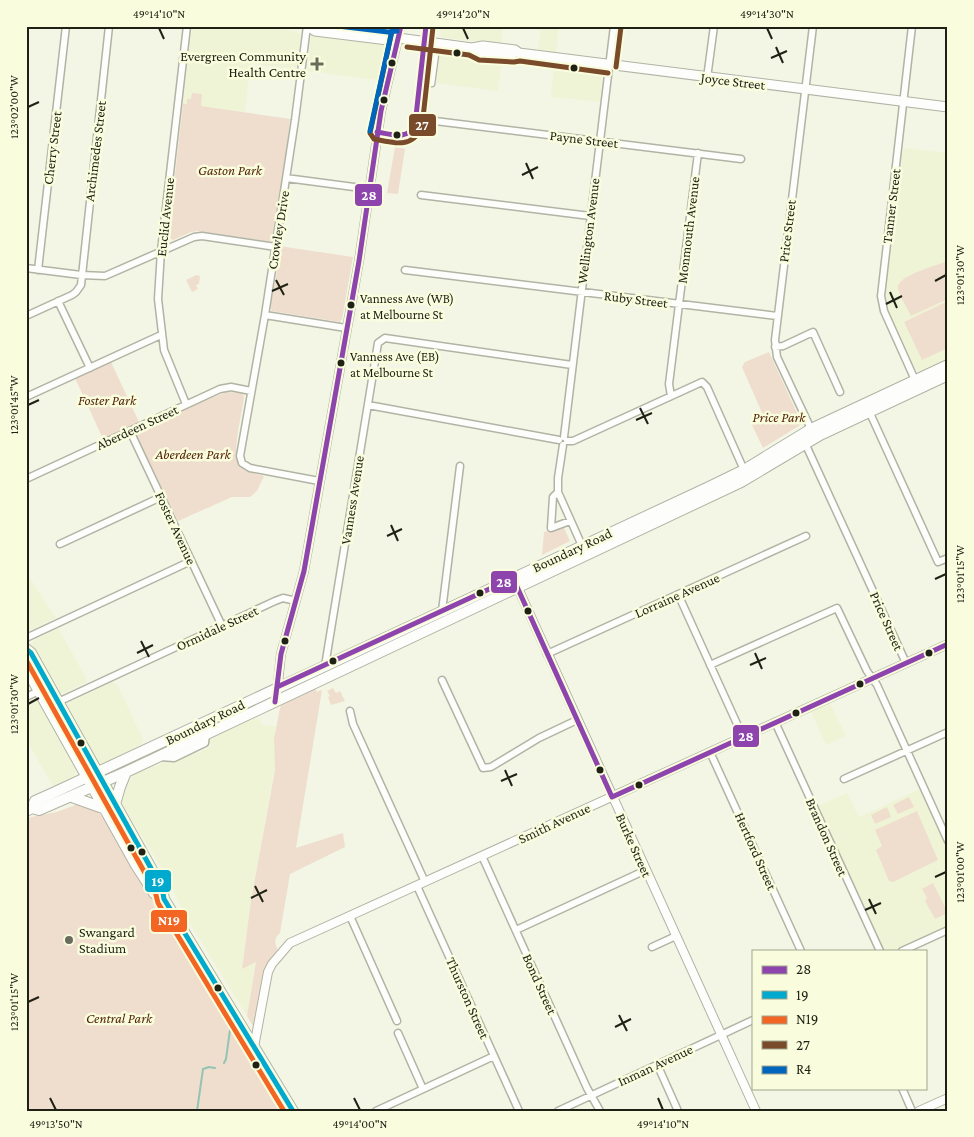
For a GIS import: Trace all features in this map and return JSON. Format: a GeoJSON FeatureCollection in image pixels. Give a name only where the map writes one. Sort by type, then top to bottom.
{"type":"FeatureCollection","features":[{"type":"Feature","properties":{"kind":"main road","name":"Joyce Street"},"geometry":{"type":"LineString","coordinates":[[307,26],[315,31],[388,40],[398,38],[472,48],[480,53],[514,56],[519,54],[948,107]]}},
{"type":"Feature","properties":{"kind":"main road","name":"Joyce Street"},"geometry":{"type":"LineString","coordinates":[[340,26],[390,32],[398,38]]}},
{"type":"Feature","properties":{"kind":"main road","name":"Boundary Road"},"geometry":{"type":"LineString","coordinates":[[29,810],[36,801],[86,777],[709,487],[744,470],[811,429],[948,365]]}},
{"type":"Feature","properties":{"kind":"main road","name":"Boundary Road"},"geometry":{"type":"LineString","coordinates":[[29,810],[40,810],[92,788],[587,556],[741,482],[805,443],[948,375]]}},
{"type":"Feature","properties":{"kind":"main road"},"geometry":{"type":"LineString","coordinates":[[789,452],[798,442],[809,435],[811,429]]}},
{"type":"Feature","properties":{"kind":"main road"},"geometry":{"type":"LineString","coordinates":[[26,649],[104,782],[162,888],[164,899],[294,1111]]}},
{"type":"Feature","properties":{"kind":"main road"},"geometry":{"type":"LineString","coordinates":[[26,668],[102,808],[136,865],[154,893],[164,899]]}},
{"type":"Feature","properties":{"kind":"main road"},"geometry":{"type":"LineString","coordinates":[[115,804],[126,772]]}},
{"type":"Feature","properties":{"kind":"main road"},"geometry":{"type":"LineString","coordinates":[[72,797],[102,808]]}},
{"type":"Feature","properties":{"kind":"street","name":"Cherry Street"},"geometry":{"type":"LineString","coordinates":[[38,270],[66,26]]}},
{"type":"Feature","properties":{"kind":"street","name":"Archimedes Street"},"geometry":{"type":"LineString","coordinates":[[81,276],[109,26]]}},
{"type":"Feature","properties":{"kind":"street","name":"Euclid Avenue"},"geometry":{"type":"LineString","coordinates":[[186,404],[169,366],[161,335],[158,298],[161,251],[187,26]]}},
{"type":"Feature","properties":{"kind":"street","name":"Crowley Drive"},"geometry":{"type":"LineString","coordinates":[[307,26],[276,246],[240,452],[242,463],[257,470],[319,481]]}},
{"type":"Feature","properties":{"kind":"street"},"geometry":{"type":"LineString","coordinates":[[275,702],[281,654],[304,571],[370,189],[381,111],[401,26]]}},
{"type":"Feature","properties":{"kind":"street","name":"Wellington Avenue"},"geometry":{"type":"LineString","coordinates":[[587,556],[558,492],[558,478],[614,26]]}},
{"type":"Feature","properties":{"kind":"street"},"geometry":{"type":"LineString","coordinates":[[707,78],[714,26]]}},
{"type":"Feature","properties":{"kind":"street","name":"Price Street"},"geometry":{"type":"LineString","coordinates":[[811,429],[775,348],[777,316],[813,26]]}},
{"type":"Feature","properties":{"kind":"street","name":"Tanner Street"},"geometry":{"type":"LineString","coordinates":[[912,26],[881,296],[884,311],[915,380]]}},
{"type":"Feature","properties":{"kind":"street"},"geometry":{"type":"LineString","coordinates":[[432,84],[436,54]]}},
{"type":"Feature","properties":{"kind":"street","name":"Payne Street"},"geometry":{"type":"LineString","coordinates":[[427,120],[741,159]]}},
{"type":"Feature","properties":{"kind":"street","name":"Monmouth Avenue"},"geometry":{"type":"LineString","coordinates":[[671,396],[669,384],[698,153]]}},
{"type":"Feature","properties":{"kind":"street"},"geometry":{"type":"LineString","coordinates":[[286,178],[370,189]]}},
{"type":"Feature","properties":{"kind":"street"},"geometry":{"type":"LineString","coordinates":[[421,195],[590,216]]}},
{"type":"Feature","properties":{"kind":"street"},"geometry":{"type":"LineString","coordinates":[[26,268],[98,277],[111,274],[188,238],[202,236],[276,246]]}},
{"type":"Feature","properties":{"kind":"street","name":"Ruby Street"},"geometry":{"type":"LineString","coordinates":[[405,270],[777,316]]}},
{"type":"Feature","properties":{"kind":"street"},"geometry":{"type":"LineString","coordinates":[[26,316],[76,292],[80,285],[81,276]]}},
{"type":"Feature","properties":{"kind":"street"},"geometry":{"type":"LineString","coordinates":[[58,301],[90,368]]}},
{"type":"Feature","properties":{"kind":"street"},"geometry":{"type":"LineString","coordinates":[[265,315],[346,328]]}},
{"type":"Feature","properties":{"kind":"street"},"geometry":{"type":"LineString","coordinates":[[775,348],[813,332],[840,392]]}},
{"type":"Feature","properties":{"kind":"street"},"geometry":{"type":"LineString","coordinates":[[26,397],[161,335]]}},
{"type":"Feature","properties":{"kind":"street","name":"Vanness Avenue"},"geometry":{"type":"LineString","coordinates":[[324,666],[378,343],[385,338],[572,365]]}},
{"type":"Feature","properties":{"kind":"street"},"geometry":{"type":"LineString","coordinates":[[368,405],[563,441],[573,441],[699,383],[704,383],[744,470]]}},
{"type":"Feature","properties":{"kind":"street","name":"Aberdeen Street"},"geometry":{"type":"LineString","coordinates":[[26,479],[225,387],[251,391]]}},
{"type":"Feature","properties":{"kind":"street"},"geometry":{"type":"LineString","coordinates":[[869,411],[938,562],[948,558]]}},
{"type":"Feature","properties":{"kind":"street","name":"Foster Avenue"},"geometry":{"type":"LineString","coordinates":[[130,431],[222,626]]}},
{"type":"Feature","properties":{"kind":"street","name":"Price Street"},"geometry":{"type":"LineString","coordinates":[[805,443],[906,663]]}},
{"type":"Feature","properties":{"kind":"street"},"geometry":{"type":"LineString","coordinates":[[447,621],[442,611],[460,466]]}},
{"type":"Feature","properties":{"kind":"street","name":"Wellington Avenue"},"geometry":{"type":"LineString","coordinates":[[558,492],[553,497],[552,528],[570,520]]}},
{"type":"Feature","properties":{"kind":"street"},"geometry":{"type":"LineString","coordinates":[[60,544],[161,497]]}},
{"type":"Feature","properties":{"kind":"street","name":"Lorraine Avenue"},"geometry":{"type":"LineString","coordinates":[[547,654],[806,536]]}},
{"type":"Feature","properties":{"kind":"street"},"geometry":{"type":"LineString","coordinates":[[26,638],[191,561]]}},
{"type":"Feature","properties":{"kind":"street","name":"Burke Street"},"geometry":{"type":"LineString","coordinates":[[513,578],[756,1111]]}},
{"type":"Feature","properties":{"kind":"street"},"geometry":{"type":"LineString","coordinates":[[678,594],[743,737]]}},
{"type":"Feature","properties":{"kind":"street","name":"Ormidale Street"},"geometry":{"type":"LineString","coordinates":[[58,702],[280,599],[296,601]]}},
{"type":"Feature","properties":{"kind":"street"},"geometry":{"type":"LineString","coordinates":[[710,665],[837,608],[867,671],[873,678],[948,841]]}},
{"type":"Feature","properties":{"kind":"street","name":"Smith Avenue"},"geometry":{"type":"LineString","coordinates":[[254,1047],[268,972],[286,946],[948,644]]}},
{"type":"Feature","properties":{"kind":"street"},"geometry":{"type":"LineString","coordinates":[[442,680],[483,768],[491,767],[539,738],[577,720]]}},
{"type":"Feature","properties":{"kind":"street"},"geometry":{"type":"LineString","coordinates":[[26,697],[39,691]]}},
{"type":"Feature","properties":{"kind":"street","name":"Thurston Street"},"geometry":{"type":"LineString","coordinates":[[350,711],[421,884],[519,1111]]}},
{"type":"Feature","properties":{"kind":"street","name":"Brandon Street"},"geometry":{"type":"LineString","coordinates":[[776,722],[880,950]]}},
{"type":"Feature","properties":{"kind":"street"},"geometry":{"type":"LineString","coordinates":[[844,779],[948,732]]}},
{"type":"Feature","properties":{"kind":"street","name":"Hertford Street"},"geometry":{"type":"LineString","coordinates":[[710,752],[801,950]]}},
{"type":"Feature","properties":{"kind":"street","name":"Bond Street"},"geometry":{"type":"LineString","coordinates":[[482,856],[600,1111]]}},
{"type":"Feature","properties":{"kind":"street"},"geometry":{"type":"LineString","coordinates":[[516,930],[646,870]]}},
{"type":"Feature","properties":{"kind":"street"},"geometry":{"type":"LineString","coordinates":[[350,916],[397,1021]]}},
{"type":"Feature","properties":{"kind":"street"},"geometry":{"type":"LineString","coordinates":[[904,950],[948,930]]}},
{"type":"Feature","properties":{"kind":"street"},"geometry":{"type":"LineString","coordinates":[[652,947],[676,936]]}},
{"type":"Feature","properties":{"kind":"street","name":"Inman Avenue"},"geometry":{"type":"LineString","coordinates":[[558,1111],[752,1020]]}},
{"type":"Feature","properties":{"kind":"street"},"geometry":{"type":"LineString","coordinates":[[398,1033],[423,1089]]}},
{"type":"Feature","properties":{"kind":"street"},"geometry":{"type":"LineString","coordinates":[[376,1111],[494,1056]]}},
{"type":"Feature","properties":{"kind":"street"},"geometry":{"type":"LineString","coordinates":[[658,1064],[678,1111]]}},
{"type":"Feature","properties":{"kind":"street"},"geometry":{"type":"LineString","coordinates":[[903,1090],[912,1111]]}},
{"type":"Feature","properties":{"kind":"street"},"geometry":{"type":"LineString","coordinates":[[919,1111],[947,1099]]}},
{"type":"Feature","properties":{"kind":"shaded area"},"geometry":{"type":"Polygon","coordinates":[[[192,26],[265,26],[297,32],[301,36],[296,70],[251,63],[245,112],[183,104],[192,26]]]}},
{"type":"Feature","properties":{"kind":"shaded area"},"geometry":{"type":"Polygon","coordinates":[[[441,26],[503,26],[501,45],[440,37],[441,26]]]}},
{"type":"Feature","properties":{"kind":"shaded area"},"geometry":{"type":"Polygon","coordinates":[[[541,26],[559,26],[556,52],[538,50],[541,26]]]}},
{"type":"Feature","properties":{"kind":"shaded area"},"geometry":{"type":"Polygon","coordinates":[[[315,35],[386,45],[389,50],[385,81],[307,71],[311,37],[315,35]]]}},
{"type":"Feature","properties":{"kind":"shaded area"},"geometry":{"type":"Polygon","coordinates":[[[439,52],[502,59],[498,91],[435,83],[439,52]]]}},
{"type":"Feature","properties":{"kind":"shaded area"},"geometry":{"type":"Polygon","coordinates":[[[554,64],[600,70],[602,74],[600,102],[551,97],[554,64]]]}},
{"type":"Feature","properties":{"kind":"shaded area"},"geometry":{"type":"Polygon","coordinates":[[[904,148],[948,153],[948,359],[920,372],[915,368],[889,312],[885,295],[901,152],[904,151],[904,148]]]}},
{"type":"Feature","properties":{"kind":"shaded area"},"geometry":{"type":"Polygon","coordinates":[[[26,572],[56,618],[26,632],[26,572]]]}},
{"type":"Feature","properties":{"kind":"shaded area"},"geometry":{"type":"Polygon","coordinates":[[[57,629],[60,631],[87,682],[62,694],[58,692],[31,645],[34,640],[57,629]]]}},
{"type":"Feature","properties":{"kind":"shaded area"},"geometry":{"type":"Polygon","coordinates":[[[111,682],[117,684],[144,741],[141,745],[105,763],[99,763],[67,708],[67,704],[111,682]]]}},
{"type":"Feature","properties":{"kind":"shaded area"},"geometry":{"type":"Polygon","coordinates":[[[33,699],[39,701],[77,770],[74,777],[55,787],[52,785],[26,739],[26,702],[33,699]]]}},
{"type":"Feature","properties":{"kind":"shaded area"},"geometry":{"type":"Polygon","coordinates":[[[830,703],[846,736],[826,745],[811,711],[830,703]]]}},
{"type":"Feature","properties":{"kind":"shaded area"},"geometry":{"type":"Polygon","coordinates":[[[251,718],[259,719],[263,725],[276,727],[274,739],[276,761],[251,900],[242,968],[256,962],[247,1016],[184,914],[168,879],[123,806],[121,797],[124,785],[137,772],[166,762],[171,763],[195,751],[198,753],[210,747],[211,745],[208,743],[213,736],[251,718]]]}},
{"type":"Feature","properties":{"kind":"shaded area"},"geometry":{"type":"Polygon","coordinates":[[[920,789],[948,850],[948,925],[895,950],[884,950],[818,806],[847,793],[859,817],[920,789]]]}},
{"type":"Feature","properties":{"kind":"green space","name":"Gaston Park"},"geometry":{"type":"Polygon","coordinates":[[[192,93],[202,94],[201,106],[290,119],[282,188],[280,190],[273,237],[269,242],[197,231],[173,240],[168,237],[183,104],[187,104],[187,99],[191,99],[192,93]]]}},
{"type":"Feature","properties":{"kind":"green space"},"geometry":{"type":"Polygon","coordinates":[[[395,147],[405,149],[398,194],[387,193],[395,147]]]}},
{"type":"Feature","properties":{"kind":"green space"},"geometry":{"type":"Polygon","coordinates":[[[279,246],[353,257],[340,322],[272,311],[270,307],[279,261],[279,246]]]}},
{"type":"Feature","properties":{"kind":"green space"},"geometry":{"type":"Polygon","coordinates":[[[948,261],[948,299],[911,316],[899,293],[898,286],[900,282],[912,274],[948,261]]]}},
{"type":"Feature","properties":{"kind":"green space"},"geometry":{"type":"Polygon","coordinates":[[[196,275],[200,276],[199,284],[196,285],[198,289],[192,292],[186,280],[196,275]]]}},
{"type":"Feature","properties":{"kind":"green space"},"geometry":{"type":"Polygon","coordinates":[[[948,301],[948,348],[922,360],[904,322],[948,301]]]}},
{"type":"Feature","properties":{"kind":"green space","name":"Price Park"},"geometry":{"type":"Polygon","coordinates":[[[769,352],[802,424],[763,448],[751,423],[762,418],[763,415],[742,367],[745,362],[769,352]]]}},
{"type":"Feature","properties":{"kind":"green space","name":"Foster Park"},"geometry":{"type":"Polygon","coordinates":[[[111,362],[139,422],[103,439],[75,378],[111,362]]]}},
{"type":"Feature","properties":{"kind":"green space","name":"Aberdeen Park"},"geometry":{"type":"Polygon","coordinates":[[[227,392],[242,393],[244,396],[237,444],[238,462],[244,470],[264,476],[257,491],[250,497],[232,497],[178,521],[137,437],[137,433],[176,415],[181,410],[227,392]]]}},
{"type":"Feature","properties":{"kind":"green space"},"geometry":{"type":"Polygon","coordinates":[[[563,526],[570,541],[542,555],[544,532],[563,526]]]}},
{"type":"Feature","properties":{"kind":"green space"},"geometry":{"type":"Polygon","coordinates":[[[316,687],[316,692],[322,690],[296,848],[343,833],[345,847],[290,874],[280,933],[275,940],[279,953],[274,957],[254,1028],[247,1016],[256,962],[242,969],[251,900],[275,770],[274,739],[282,704],[316,687]]]}},
{"type":"Feature","properties":{"kind":"green space"},"geometry":{"type":"Polygon","coordinates":[[[333,688],[336,693],[340,691],[345,701],[331,705],[328,697],[330,696],[327,691],[333,688]]]}},
{"type":"Feature","properties":{"kind":"green space"},"geometry":{"type":"Polygon","coordinates":[[[909,797],[914,807],[898,814],[893,805],[909,797]]]}},
{"type":"Feature","properties":{"kind":"green space","name":"Central Park"},"geometry":{"type":"Polygon","coordinates":[[[78,804],[97,811],[104,819],[136,874],[216,997],[218,1008],[222,1009],[231,1020],[285,1111],[26,1111],[26,818],[57,812],[78,804]]]}},
{"type":"Feature","properties":{"kind":"green space"},"geometry":{"type":"Polygon","coordinates":[[[887,807],[891,817],[875,824],[871,815],[887,807]]]}},
{"type":"Feature","properties":{"kind":"green space"},"geometry":{"type":"Polygon","coordinates":[[[917,811],[938,860],[893,882],[889,881],[876,850],[882,846],[875,830],[917,811]]]}},
{"type":"Feature","properties":{"kind":"green space"},"geometry":{"type":"Polygon","coordinates":[[[933,883],[948,913],[935,919],[925,901],[927,898],[922,889],[933,883]]]}},
{"type":"Feature","properties":{"kind":"waterway"},"geometry":{"type":"LineString","coordinates":[[224,1063],[230,1030]]}},
{"type":"Feature","properties":{"kind":"waterway"},"geometry":{"type":"LineString","coordinates":[[197,1111],[203,1069],[215,1068]]}},
{"type":"Feature","properties":{"kind":"transit line","name":"R4"},"geometry":{"type":"LineString","coordinates":[[338,26],[388,32],[397,31]]}},
{"type":"Feature","properties":{"kind":"transit line","name":"27"},"geometry":{"type":"LineString","coordinates":[[393,26],[370,133],[374,139],[395,143],[408,142],[418,134],[422,127],[433,27]]}},
{"type":"Feature","properties":{"kind":"transit line","name":"R4"},"geometry":{"type":"LineString","coordinates":[[370,131],[393,26]]}},
{"type":"Feature","properties":{"kind":"transit line","name":"28"},"geometry":{"type":"LineString","coordinates":[[275,702],[281,654],[304,571],[359,261],[381,111],[401,26]]}},
{"type":"Feature","properties":{"kind":"transit line","name":"28"},"geometry":{"type":"LineString","coordinates":[[377,132],[403,135],[412,130],[415,125],[426,26]]}},
{"type":"Feature","properties":{"kind":"transit line","name":"27"},"geometry":{"type":"LineString","coordinates":[[616,67],[621,27]]}},
{"type":"Feature","properties":{"kind":"transit line","name":"27"},"geometry":{"type":"LineString","coordinates":[[407,47],[469,55],[479,60],[520,61],[608,73]]}},
{"type":"Feature","properties":{"kind":"transit line","name":"28"},"geometry":{"type":"LineString","coordinates":[[277,687],[513,578],[612,797]]}},
{"type":"Feature","properties":{"kind":"transit line","name":"28"},"geometry":{"type":"LineString","coordinates":[[612,797],[948,644]]}},
{"type":"Feature","properties":{"kind":"transit line","name":"19"},"geometry":{"type":"LineString","coordinates":[[26,649],[31,653],[162,888],[164,899],[293,1111]]}},
{"type":"Feature","properties":{"kind":"transit line","name":"N19"},"geometry":{"type":"LineString","coordinates":[[26,660],[155,891],[158,903],[284,1111]]}},
{"type":"Feature","properties":{"kind":"place","name":"Evergreen Community Health Centre"},"geometry":{"type":"Point","coordinates":[317,64]}},
{"type":"Feature","properties":{"kind":"place","name":"Vanness Ave (WB) at Melbourne St"},"geometry":{"type":"Point","coordinates":[351,305]}},
{"type":"Feature","properties":{"kind":"place","name":"Vanness Ave (EB) at Melbourne St"},"geometry":{"type":"Point","coordinates":[341,363]}},
{"type":"Feature","properties":{"kind":"place","name":"Swangard Stadium"},"geometry":{"type":"Point","coordinates":[69,940]}}]}
